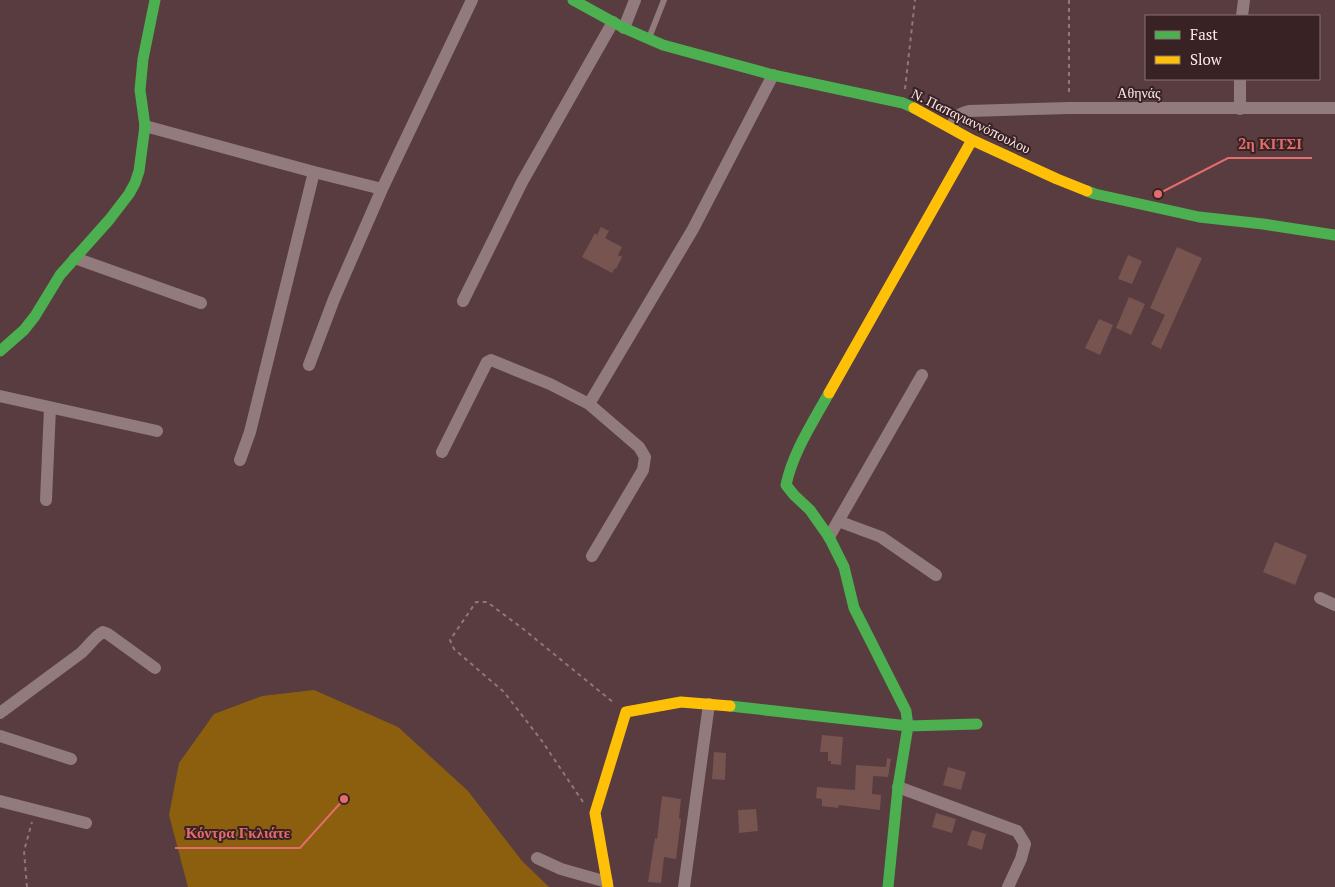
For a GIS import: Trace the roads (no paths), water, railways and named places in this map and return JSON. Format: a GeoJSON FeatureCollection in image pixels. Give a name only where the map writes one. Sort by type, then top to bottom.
{"type":"FeatureCollection","features":[{"type":"Feature","properties":{"kind":"street"},"geometry":{"type":"LineString","coordinates":[[0,351],[24,330],[35,316],[60,275],[109,220],[136,183],[145,126],[140,90],[143,58],[154,0]]}},
{"type":"Feature","properties":{"kind":"street"},"geometry":{"type":"LineString","coordinates":[[309,365],[334,299],[382,189],[472,0]]}},
{"type":"Feature","properties":{"kind":"street","name":"Ν. Παπαγιαννόπουλου"},"geometry":{"type":"LineString","coordinates":[[573,0],[619,25],[671,48],[772,76],[903,104],[921,110],[972,140],[1049,176],[1095,194],[1199,217],[1264,224],[1335,235]]}},
{"type":"Feature","properties":{"kind":"street"},"geometry":{"type":"LineString","coordinates":[[463,301],[522,182],[636,0]]}},
{"type":"Feature","properties":{"kind":"street"},"geometry":{"type":"LineString","coordinates":[[1242,15],[1244,0]]}},
{"type":"Feature","properties":{"kind":"street"},"geometry":{"type":"LineString","coordinates":[[589,404],[693,229],[772,76]]}},
{"type":"Feature","properties":{"kind":"street"},"geometry":{"type":"LineString","coordinates":[[1240,80],[1240,109]]}},
{"type":"Feature","properties":{"kind":"street","name":"Αθηνάς"},"geometry":{"type":"LineString","coordinates":[[951,127],[960,113],[968,111],[1069,108],[1335,108]]}},
{"type":"Feature","properties":{"kind":"street"},"geometry":{"type":"LineString","coordinates":[[145,126],[382,189]]}},
{"type":"Feature","properties":{"kind":"street"},"geometry":{"type":"LineString","coordinates":[[888,887],[898,787],[908,726],[906,711],[854,608],[844,567],[829,537],[810,510],[786,485],[789,471],[806,436],[972,140]]}},
{"type":"Feature","properties":{"kind":"street"},"geometry":{"type":"LineString","coordinates":[[240,460],[250,432],[314,172]]}},
{"type":"Feature","properties":{"kind":"street"},"geometry":{"type":"LineString","coordinates":[[76,258],[201,303]]}},
{"type":"Feature","properties":{"kind":"street"},"geometry":{"type":"LineString","coordinates":[[442,452],[487,362],[491,360],[550,384],[589,404],[639,447],[645,456],[643,470],[592,556]]}},
{"type":"Feature","properties":{"kind":"street"},"geometry":{"type":"LineString","coordinates":[[829,537],[922,375]]}},
{"type":"Feature","properties":{"kind":"street"},"geometry":{"type":"LineString","coordinates":[[0,396],[157,431]]}},
{"type":"Feature","properties":{"kind":"street"},"geometry":{"type":"LineString","coordinates":[[46,500],[50,408]]}},
{"type":"Feature","properties":{"kind":"street"},"geometry":{"type":"LineString","coordinates":[[838,522],[881,537],[936,575]]}},
{"type":"Feature","properties":{"kind":"street"},"geometry":{"type":"LineString","coordinates":[[1320,598],[1335,605]]}},
{"type":"Feature","properties":{"kind":"street"},"geometry":{"type":"LineString","coordinates":[[0,713],[84,650],[103,632],[155,668]]}},
{"type":"Feature","properties":{"kind":"street"},"geometry":{"type":"LineString","coordinates":[[537,858],[561,869],[607,885],[595,813],[626,712],[681,702],[908,726],[977,724]]}},
{"type":"Feature","properties":{"kind":"street"},"geometry":{"type":"LineString","coordinates":[[684,887],[709,704]]}},
{"type":"Feature","properties":{"kind":"street"},"geometry":{"type":"LineString","coordinates":[[0,736],[71,759]]}},
{"type":"Feature","properties":{"kind":"street"},"geometry":{"type":"LineString","coordinates":[[898,787],[1017,831],[1025,844],[1021,859],[1008,887]]}},
{"type":"Feature","properties":{"kind":"street"},"geometry":{"type":"LineString","coordinates":[[0,800],[86,824]]}},
{"type":"Feature","properties":{"kind":"lane"},"geometry":{"type":"LineString","coordinates":[[648,39],[664,0]]}},
{"type":"Feature","properties":{"kind":"place","name":"2η ΚΙΤΣΙ"},"geometry":{"type":"Point","coordinates":[1158,194]}},
{"type":"Feature","properties":{"kind":"place","name":"Κόντρα Γκλιάτε"},"geometry":{"type":"Point","coordinates":[344,799]}}]}
